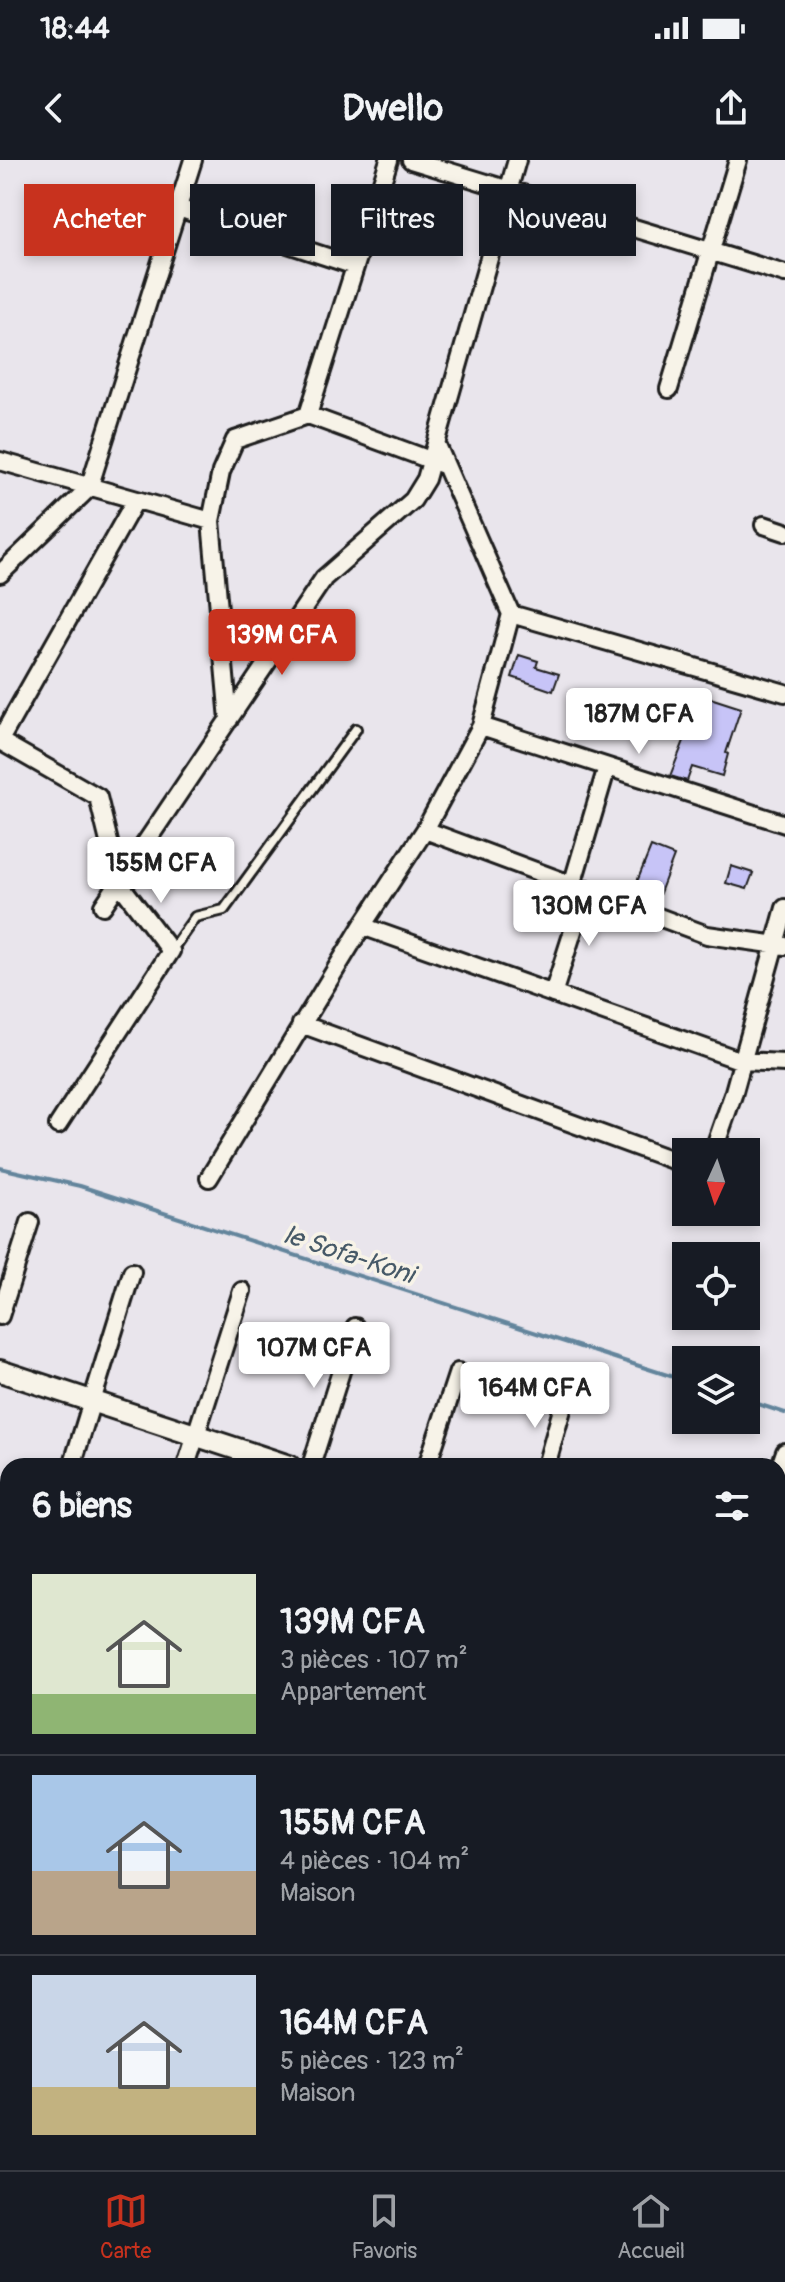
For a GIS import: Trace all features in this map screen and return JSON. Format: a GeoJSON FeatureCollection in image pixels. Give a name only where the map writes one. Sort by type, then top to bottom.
{"type":"FeatureCollection","features":[{"type":"Feature","properties":{"kind":"street"},"geometry":{"type":"LineString","coordinates":[[0,574],[89,488],[193,160]]}},
{"type":"Feature","properties":{"kind":"street"},"geometry":{"type":"LineString","coordinates":[[308,415],[389,160]]}},
{"type":"Feature","properties":{"kind":"street"},"geometry":{"type":"LineString","coordinates":[[411,160],[489,184]]}},
{"type":"Feature","properties":{"kind":"street"},"geometry":{"type":"LineString","coordinates":[[510,184],[517,160]]}},
{"type":"Feature","properties":{"kind":"street"},"geometry":{"type":"LineString","coordinates":[[669,389],[738,160]]}},
{"type":"Feature","properties":{"kind":"street"},"geometry":{"type":"LineString","coordinates":[[178,208],[355,266]]}},
{"type":"Feature","properties":{"kind":"street"},"geometry":{"type":"LineString","coordinates":[[636,229],[785,274]]}},
{"type":"Feature","properties":{"kind":"street"},"geometry":{"type":"LineString","coordinates":[[103,906],[324,578],[413,500],[426,479],[438,457],[491,256]]}},
{"type":"Feature","properties":{"kind":"street"},"geometry":{"type":"LineString","coordinates":[[209,1178],[301,1024],[425,830],[481,726],[511,614],[438,457],[308,415],[235,440],[221,472],[211,521],[229,720]]}},
{"type":"Feature","properties":{"kind":"street"},"geometry":{"type":"LineString","coordinates":[[0,461],[211,521]]}},
{"type":"Feature","properties":{"kind":"street"},"geometry":{"type":"LineString","coordinates":[[58,1125],[171,951],[119,883],[98,797],[0,740],[135,501]]}},
{"type":"Feature","properties":{"kind":"street"},"geometry":{"type":"LineString","coordinates":[[764,525],[785,532]]}},
{"type":"Feature","properties":{"kind":"street"},"geometry":{"type":"LineString","coordinates":[[511,614],[785,693]]}},
{"type":"Feature","properties":{"kind":"street"},"geometry":{"type":"LineString","coordinates":[[481,726],[785,824]]}},
{"type":"Feature","properties":{"kind":"street"},"geometry":{"type":"LineString","coordinates":[[553,994],[607,767]]}},
{"type":"Feature","properties":{"kind":"street"},"geometry":{"type":"LineString","coordinates":[[425,830],[707,935],[779,946]]}},
{"type":"Feature","properties":{"kind":"street"},"geometry":{"type":"LineString","coordinates":[[717,1138],[779,946],[785,908]]}},
{"type":"Feature","properties":{"kind":"street"},"geometry":{"type":"LineString","coordinates":[[362,926],[742,1061],[785,1063]]}},
{"type":"Feature","properties":{"kind":"street"},"geometry":{"type":"LineString","coordinates":[[301,1024],[672,1160]]}},
{"type":"Feature","properties":{"kind":"street"},"geometry":{"type":"LineString","coordinates":[[0,1316],[30,1222]]}},
{"type":"Feature","properties":{"kind":"street"},"geometry":{"type":"LineString","coordinates":[[75,1458],[132,1272]]}},
{"type":"Feature","properties":{"kind":"street"},"geometry":{"type":"LineString","coordinates":[[189,1458],[242,1291]]}},
{"type":"Feature","properties":{"kind":"street"},"geometry":{"type":"LineString","coordinates":[[314,1458],[355,1327]]}},
{"type":"Feature","properties":{"kind":"street"},"geometry":{"type":"LineString","coordinates":[[0,1371],[264,1458]]}},
{"type":"Feature","properties":{"kind":"street"},"geometry":{"type":"LineString","coordinates":[[430,1458],[458,1372]]}},
{"type":"Feature","properties":{"kind":"street"},"geometry":{"type":"LineString","coordinates":[[548,1458],[563,1406]]}},
{"type":"Feature","properties":{"kind":"lane"},"geometry":{"type":"LineString","coordinates":[[171,951],[195,917],[224,910],[356,729]]}},
{"type":"Feature","properties":{"kind":"building"},"geometry":{"type":"Polygon","coordinates":[[[519,655],[538,661],[536,667],[559,674],[553,691],[512,677],[519,655]]]}},
{"type":"Feature","properties":{"kind":"building"},"geometry":{"type":"Polygon","coordinates":[[[704,696],[741,708],[722,776],[692,767],[687,781],[670,776],[686,736],[690,738],[704,696]]]}},
{"type":"Feature","properties":{"kind":"building"},"geometry":{"type":"Polygon","coordinates":[[[651,847],[674,856],[658,898],[634,889],[651,847]]]}},
{"type":"Feature","properties":{"kind":"building"},"geometry":{"type":"Polygon","coordinates":[[[731,866],[753,873],[747,889],[726,883],[731,866]]]}},
{"type":"Feature","properties":{"kind":"waterway","name":"le Sofa-Koni"},"geometry":{"type":"LineString","coordinates":[[0,1168],[80,1186],[672,1376]]}},
{"type":"Feature","properties":{"kind":"waterway","name":"le Sofa-Koni"},"geometry":{"type":"LineString","coordinates":[[760,1405],[785,1413]]}}]}
